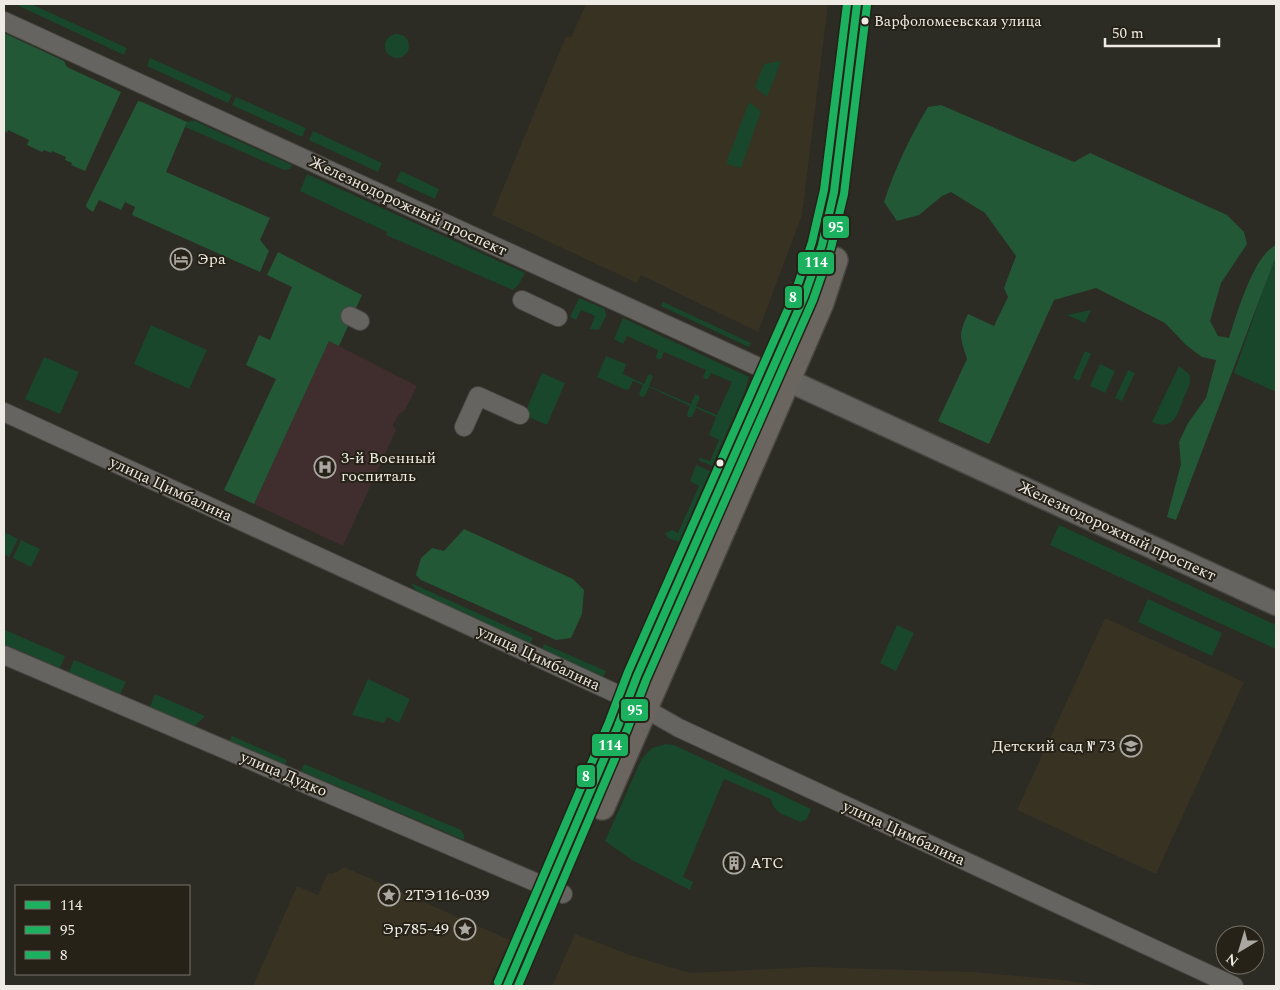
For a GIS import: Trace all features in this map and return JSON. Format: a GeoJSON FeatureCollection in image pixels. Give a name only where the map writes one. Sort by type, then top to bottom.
{"type":"FeatureCollection","features":[{"type":"Feature","properties":{"kind":"main road"},"geometry":{"type":"LineString","coordinates":[[780,377],[822,245],[834,192],[857,4]]}},
{"type":"Feature","properties":{"kind":"main road"},"geometry":{"type":"LineString","coordinates":[[507,986],[556,891],[637,704],[642,665],[780,377],[821,303],[839,250],[850,197],[874,4]]}},
{"type":"Feature","properties":{"kind":"main road"},"geometry":{"type":"LineString","coordinates":[[525,986],[556,891]]}},
{"type":"Feature","properties":{"kind":"street","name":"Железнодорожный проспект"},"geometry":{"type":"LineString","coordinates":[[4,21],[1276,604]]}},
{"type":"Feature","properties":{"kind":"street"},"geometry":{"type":"LineString","coordinates":[[522,300],[558,317]]}},
{"type":"Feature","properties":{"kind":"street"},"geometry":{"type":"LineString","coordinates":[[464,427],[478,396],[520,415]]}},
{"type":"Feature","properties":{"kind":"street","name":"улица Цимбалина"},"geometry":{"type":"LineString","coordinates":[[4,412],[637,704],[679,728],[1234,986]]}},
{"type":"Feature","properties":{"kind":"street","name":"улица Дудко"},"geometry":{"type":"LineString","coordinates":[[4,655],[556,891]]}},
{"type":"Feature","properties":{"kind":"shaded area"},"geometry":{"type":"Polygon","coordinates":[[[586,4],[828,4],[802,215],[758,332],[641,275],[637,283],[492,215],[566,36],[571,37],[586,4]]]}},
{"type":"Feature","properties":{"kind":"shaded area","name":"3-й Военный госпиталь"},"geometry":{"type":"Polygon","coordinates":[[[329,341],[417,386],[405,410],[399,414],[393,425],[396,430],[343,546],[254,504],[329,341]]]}},
{"type":"Feature","properties":{"kind":"shaded area","name":"Детский сад № 73"},"geometry":{"type":"Polygon","coordinates":[[[1105,618],[1244,682],[1156,874],[1017,810],[1105,618]]]}},
{"type":"Feature","properties":{"kind":"shaded area"},"geometry":{"type":"Polygon","coordinates":[[[344,867],[510,940],[489,986],[253,986],[297,886],[318,895],[328,873],[337,872],[344,867]]]}},
{"type":"Feature","properties":{"kind":"shaded area"},"geometry":{"type":"Polygon","coordinates":[[[575,934],[630,955],[690,973],[810,967],[974,972],[1063,980],[1100,986],[552,986],[575,934]]]}},
{"type":"Feature","properties":{"kind":"green space"},"geometry":{"type":"Polygon","coordinates":[[[20,4],[31,4],[127,48],[124,55],[19,6],[20,4]]]}},
{"type":"Feature","properties":{"kind":"green space"},"geometry":{"type":"Polygon","coordinates":[[[4,33],[64,61],[67,67],[121,92],[85,171],[71,165],[72,163],[65,160],[66,157],[52,151],[51,153],[44,150],[42,152],[27,145],[29,140],[8,130],[7,133],[4,131],[4,33]]]}},
{"type":"Feature","properties":{"kind":"green space"},"geometry":{"type":"Polygon","coordinates":[[[397,34],[406,37],[409,46],[406,55],[397,58],[388,55],[385,46],[388,37],[397,34]]]}},
{"type":"Feature","properties":{"kind":"green space"},"geometry":{"type":"Polygon","coordinates":[[[150,58],[232,95],[228,103],[147,66],[150,58]]]}},
{"type":"Feature","properties":{"kind":"green space"},"geometry":{"type":"Polygon","coordinates":[[[781,61],[767,97],[755,87],[764,64],[781,61]]]}},
{"type":"Feature","properties":{"kind":"green space"},"geometry":{"type":"Polygon","coordinates":[[[236,97],[306,128],[302,137],[232,105],[236,97]]]}},
{"type":"Feature","properties":{"kind":"green space"},"geometry":{"type":"Polygon","coordinates":[[[138,101],[187,122],[166,172],[270,218],[260,240],[269,251],[260,272],[132,215],[135,207],[125,202],[121,210],[99,200],[93,212],[87,208],[86,205],[138,101]]]}},
{"type":"Feature","properties":{"kind":"green space"},"geometry":{"type":"Polygon","coordinates":[[[749,102],[761,111],[741,168],[726,164],[749,102]]]}},
{"type":"Feature","properties":{"kind":"green space"},"geometry":{"type":"Polygon","coordinates":[[[941,105],[1074,162],[1090,153],[1227,215],[1244,232],[1247,244],[1221,283],[1210,321],[1218,336],[1229,338],[1241,301],[1253,273],[1268,251],[1276,245],[1276,256],[1176,520],[1167,517],[1181,464],[1179,442],[1188,423],[1206,398],[1216,360],[1202,357],[1186,345],[1165,323],[1096,288],[1054,300],[989,444],[938,421],[967,359],[961,332],[968,314],[994,326],[1008,297],[1004,288],[1016,256],[985,213],[951,192],[942,196],[919,215],[897,221],[884,202],[903,153],[928,107],[941,105]]]}},
{"type":"Feature","properties":{"kind":"green space"},"geometry":{"type":"Polygon","coordinates":[[[195,121],[292,165],[290,169],[284,170],[185,127],[187,122],[195,121]]]}},
{"type":"Feature","properties":{"kind":"green space"},"geometry":{"type":"Polygon","coordinates":[[[313,131],[382,163],[378,172],[309,140],[313,131]]]}},
{"type":"Feature","properties":{"kind":"green space"},"geometry":{"type":"Polygon","coordinates":[[[401,171],[439,189],[435,199],[396,181],[401,171]]]}},
{"type":"Feature","properties":{"kind":"green space"},"geometry":{"type":"Polygon","coordinates":[[[307,174],[525,273],[513,290],[386,235],[387,232],[300,191],[307,174]]]}},
{"type":"Feature","properties":{"kind":"green space"},"geometry":{"type":"Polygon","coordinates":[[[278,252],[362,295],[339,346],[329,341],[254,504],[224,490],[276,379],[246,365],[259,335],[270,340],[292,287],[267,275],[278,252]]]}},
{"type":"Feature","properties":{"kind":"green space"},"geometry":{"type":"Polygon","coordinates":[[[1276,253],[1276,392],[1234,373],[1276,253]]]}},
{"type":"Feature","properties":{"kind":"green space"},"geometry":{"type":"Polygon","coordinates":[[[579,298],[605,309],[606,316],[599,330],[590,329],[595,316],[581,310],[576,320],[570,317],[579,298]]]}},
{"type":"Feature","properties":{"kind":"green space"},"geometry":{"type":"Polygon","coordinates":[[[663,302],[751,343],[749,347],[661,306],[663,302]]]}},
{"type":"Feature","properties":{"kind":"green space"},"geometry":{"type":"Polygon","coordinates":[[[1091,310],[1085,323],[1067,315],[1091,310]]]}},
{"type":"Feature","properties":{"kind":"green space"},"geometry":{"type":"Polygon","coordinates":[[[623,318],[749,377],[745,391],[712,466],[698,460],[701,458],[710,461],[719,440],[709,435],[716,417],[696,408],[692,417],[688,417],[687,414],[690,406],[649,387],[645,396],[641,397],[639,394],[643,385],[633,381],[629,389],[626,390],[597,377],[606,356],[626,364],[623,374],[644,384],[648,375],[651,374],[653,377],[649,386],[691,404],[695,395],[698,395],[700,398],[696,406],[717,415],[732,382],[711,373],[708,379],[705,379],[703,377],[706,370],[664,352],[661,359],[658,359],[656,357],[658,350],[627,336],[623,344],[614,339],[623,318]]]}},
{"type":"Feature","properties":{"kind":"green space"},"geometry":{"type":"Polygon","coordinates":[[[151,325],[207,350],[189,389],[134,364],[151,325]]]}},
{"type":"Feature","properties":{"kind":"green space"},"geometry":{"type":"Polygon","coordinates":[[[1085,351],[1091,354],[1079,381],[1073,378],[1085,351]]]}},
{"type":"Feature","properties":{"kind":"green space"},"geometry":{"type":"Polygon","coordinates":[[[44,357],[79,372],[60,414],[25,399],[44,357]]]}},
{"type":"Feature","properties":{"kind":"green space"},"geometry":{"type":"Polygon","coordinates":[[[1100,364],[1115,371],[1105,393],[1090,386],[1100,364]]]}},
{"type":"Feature","properties":{"kind":"green space"},"geometry":{"type":"Polygon","coordinates":[[[1179,366],[1189,374],[1190,383],[1177,415],[1170,423],[1165,425],[1152,422],[1179,366]]]}},
{"type":"Feature","properties":{"kind":"green space"},"geometry":{"type":"Polygon","coordinates":[[[1128,370],[1135,373],[1122,401],[1115,398],[1128,370]]]}},
{"type":"Feature","properties":{"kind":"green space"},"geometry":{"type":"Polygon","coordinates":[[[542,373],[565,383],[547,425],[524,415],[542,373]]]}},
{"type":"Feature","properties":{"kind":"green space"},"geometry":{"type":"Polygon","coordinates":[[[696,465],[710,471],[679,542],[668,538],[665,533],[672,530],[678,533],[699,486],[690,481],[696,465]]]}},
{"type":"Feature","properties":{"kind":"green space"},"geometry":{"type":"Polygon","coordinates":[[[1059,525],[1276,625],[1276,649],[1050,545],[1059,525]]]}},
{"type":"Feature","properties":{"kind":"green space"},"geometry":{"type":"Polygon","coordinates":[[[464,529],[573,579],[584,590],[582,614],[571,638],[556,640],[421,580],[416,575],[421,558],[432,548],[444,551],[464,529]]]}},
{"type":"Feature","properties":{"kind":"green space"},"geometry":{"type":"Polygon","coordinates":[[[4,532],[18,539],[9,557],[4,554],[4,532]]]}},
{"type":"Feature","properties":{"kind":"green space"},"geometry":{"type":"Polygon","coordinates":[[[21,540],[40,549],[31,567],[13,558],[21,540]]]}},
{"type":"Feature","properties":{"kind":"green space"},"geometry":{"type":"Polygon","coordinates":[[[411,583],[533,638],[530,644],[422,595],[411,583]]]}},
{"type":"Feature","properties":{"kind":"green space"},"geometry":{"type":"Polygon","coordinates":[[[1148,599],[1222,633],[1212,656],[1138,622],[1148,599]]]}},
{"type":"Feature","properties":{"kind":"green space"},"geometry":{"type":"Polygon","coordinates":[[[897,625],[914,633],[896,671],[880,663],[897,625]]]}},
{"type":"Feature","properties":{"kind":"green space"},"geometry":{"type":"Polygon","coordinates":[[[5,630],[65,656],[60,668],[4,644],[5,630]]]}},
{"type":"Feature","properties":{"kind":"green space"},"geometry":{"type":"Polygon","coordinates":[[[544,644],[606,671],[603,677],[542,650],[544,644]]]}},
{"type":"Feature","properties":{"kind":"green space"},"geometry":{"type":"Polygon","coordinates":[[[74,660],[126,682],[120,694],[69,672],[74,660]]]}},
{"type":"Feature","properties":{"kind":"green space"},"geometry":{"type":"Polygon","coordinates":[[[368,679],[410,699],[399,723],[387,717],[384,723],[352,715],[368,679]]]}},
{"type":"Feature","properties":{"kind":"green space"},"geometry":{"type":"Polygon","coordinates":[[[155,694],[205,716],[195,726],[150,707],[155,694]]]}},
{"type":"Feature","properties":{"kind":"green space"},"geometry":{"type":"Polygon","coordinates":[[[232,736],[287,760],[285,765],[229,741],[232,736]]]}},
{"type":"Feature","properties":{"kind":"green space"},"geometry":{"type":"Polygon","coordinates":[[[666,744],[674,745],[811,809],[807,819],[801,822],[786,816],[775,808],[771,799],[724,779],[683,877],[693,882],[690,890],[632,860],[605,841],[642,758],[652,748],[666,744]]]}},
{"type":"Feature","properties":{"kind":"green space"},"geometry":{"type":"Polygon","coordinates":[[[304,764],[461,830],[464,840],[301,771],[304,764]]]}},
{"type":"Feature","properties":{"kind":"transit line","name":"8"},"geometry":{"type":"LineString","coordinates":[[498,982],[609,722],[628,672],[795,293],[812,242],[824,190],[847,4]]}},
{"type":"Feature","properties":{"kind":"transit line","name":"114"},"geometry":{"type":"LineString","coordinates":[[507,986],[618,726],[637,676],[804,297],[822,245],[834,192],[857,4]]}},
{"type":"Feature","properties":{"kind":"transit line","name":"95"},"geometry":{"type":"LineString","coordinates":[[518,986],[627,730],[646,680],[813,300],[831,248],[844,194],[867,5]]}},
{"type":"Feature","properties":{"kind":"place","name":"Варфоломеевская улица"},"geometry":{"type":"Point","coordinates":[865,21]}},
{"type":"Feature","properties":{"kind":"place","name":"Эра"},"geometry":{"type":"Point","coordinates":[181,259]}},
{"type":"Feature","properties":{"kind":"place","name":"3-й Военный госпиталь"},"geometry":{"type":"Point","coordinates":[325,467]}},
{"type":"Feature","properties":{"kind":"place","name":"Детский сад № 73"},"geometry":{"type":"Point","coordinates":[1131,746]}},
{"type":"Feature","properties":{"kind":"place","name":"АТС"},"geometry":{"type":"Point","coordinates":[734,863]}},
{"type":"Feature","properties":{"kind":"place","name":"2ТЭ116-039"},"geometry":{"type":"Point","coordinates":[389,895]}},
{"type":"Feature","properties":{"kind":"place","name":"Эр785-49"},"geometry":{"type":"Point","coordinates":[465,929]}}]}
